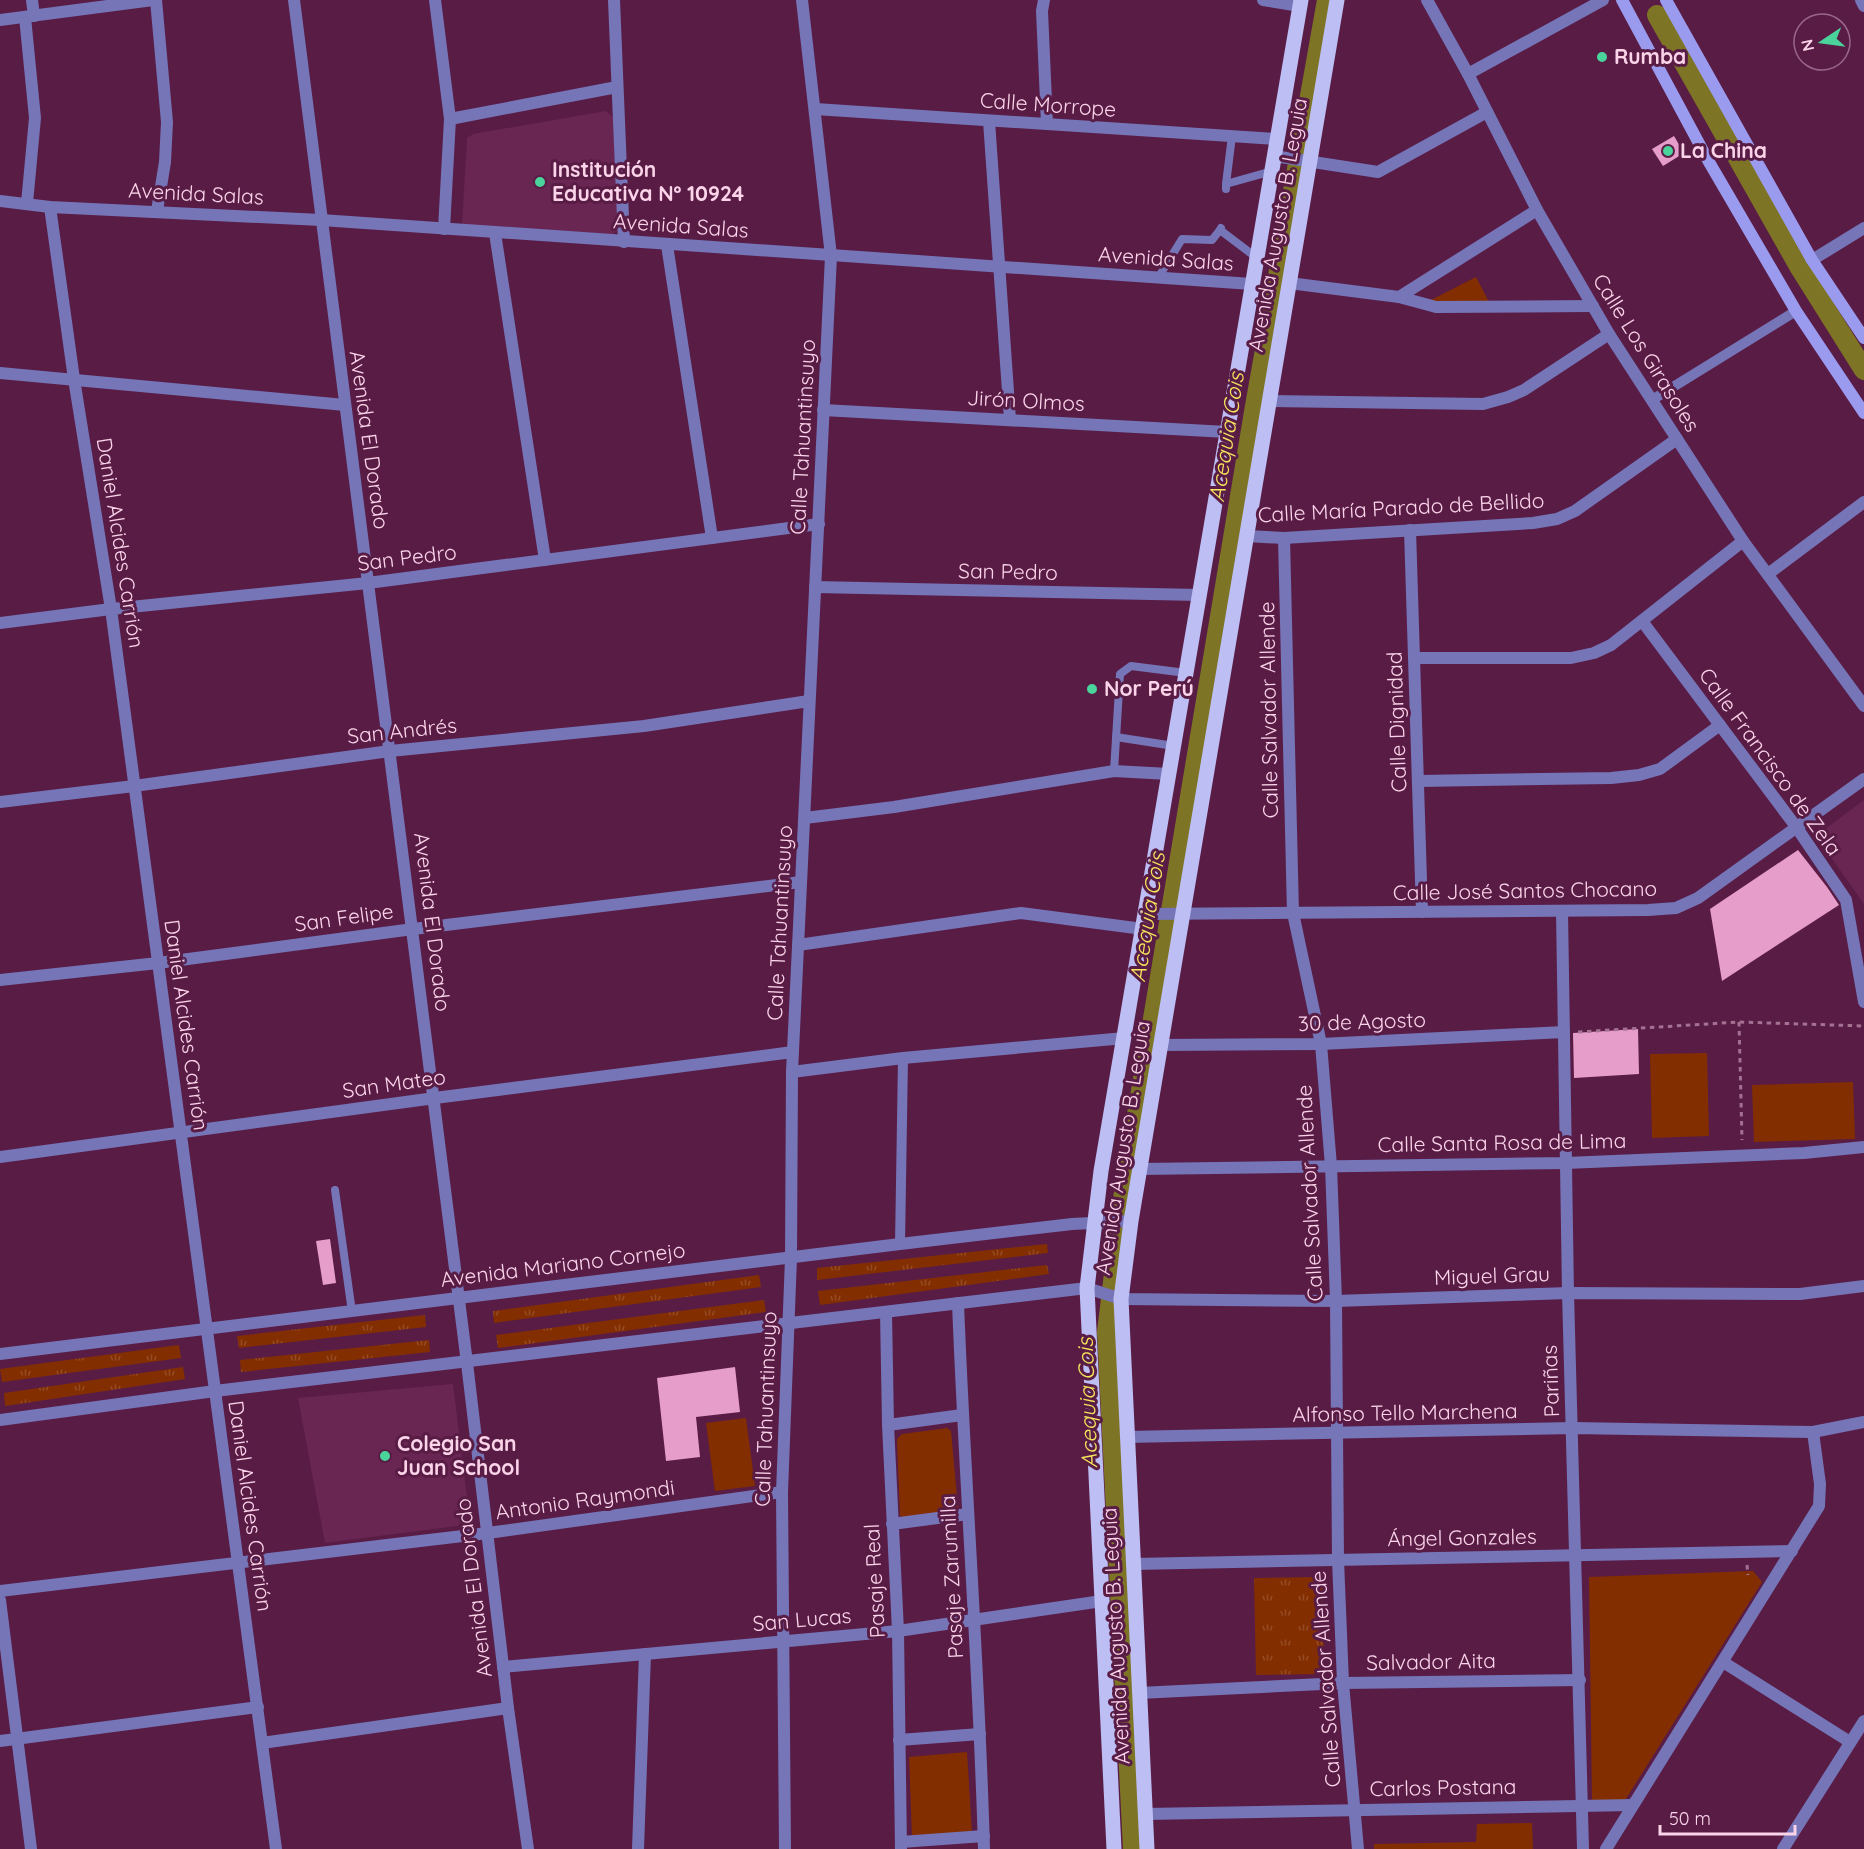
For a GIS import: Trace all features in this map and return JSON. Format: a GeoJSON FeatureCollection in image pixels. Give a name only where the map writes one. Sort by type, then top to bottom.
{"type":"FeatureCollection","features":[{"type":"Feature","properties":{"kind":"main road","name":"Avenida Augusto B. Leguia"},"geometry":{"type":"LineString","coordinates":[[1148,1849],[1120,1298],[1130,1221],[1141,1169],[1337,0]]}},
{"type":"Feature","properties":{"kind":"main road"},"geometry":{"type":"LineString","coordinates":[[1622,0],[1709,162],[1796,311],[1864,413]]}},
{"type":"Feature","properties":{"kind":"main road"},"geometry":{"type":"LineString","coordinates":[[1666,0],[1812,260],[1864,338]]}},
{"type":"Feature","properties":{"kind":"main road","name":"Avenida Augusto B. Leguia"},"geometry":{"type":"LineString","coordinates":[[1114,1849],[1088,1288],[1095,1222],[1125,1038],[1300,3]]}},
{"type":"Feature","properties":{"kind":"street"},"geometry":{"type":"LineString","coordinates":[[27,203],[35,118],[29,17],[32,0]]}},
{"type":"Feature","properties":{"kind":"street"},"geometry":{"type":"LineString","coordinates":[[0,20],[150,0],[166,122],[165,162],[157,211]]}},
{"type":"Feature","properties":{"kind":"street","name":"Avenida El Dorado"},"geometry":{"type":"LineString","coordinates":[[294,0],[460,1297],[508,1708],[528,1849]]}},
{"type":"Feature","properties":{"kind":"street"},"geometry":{"type":"LineString","coordinates":[[435,0],[450,119],[444,229]]}},
{"type":"Feature","properties":{"kind":"street"},"geometry":{"type":"LineString","coordinates":[[614,0],[624,242]]}},
{"type":"Feature","properties":{"kind":"street","name":"Calle Tahuantinsuyo"},"geometry":{"type":"LineString","coordinates":[[785,1849],[782,1492],[791,1258],[792,1072],[831,256],[802,0]]}},
{"type":"Feature","properties":{"kind":"street"},"geometry":{"type":"LineString","coordinates":[[1044,0],[1042,11],[1047,124]]}},
{"type":"Feature","properties":{"kind":"street"},"geometry":{"type":"LineString","coordinates":[[1263,0],[1300,3]]}},
{"type":"Feature","properties":{"kind":"street","name":"Calle Los Girasoles"},"geometry":{"type":"LineString","coordinates":[[1427,0],[1468,74],[1537,210],[1609,334],[1743,541],[1864,706]]}},
{"type":"Feature","properties":{"kind":"street"},"geometry":{"type":"LineString","coordinates":[[1468,74],[1603,0]]}},
{"type":"Feature","properties":{"kind":"street"},"geometry":{"type":"LineString","coordinates":[[1861,0],[1864,6]]}},
{"type":"Feature","properties":{"kind":"street"},"geometry":{"type":"LineString","coordinates":[[450,119],[616,87]]}},
{"type":"Feature","properties":{"kind":"street","name":"Calle Morrope"},"geometry":{"type":"LineString","coordinates":[[816,109],[1277,139]]}},
{"type":"Feature","properties":{"kind":"street"},"geometry":{"type":"LineString","coordinates":[[1274,161],[1309,160],[1378,172],[1487,112]]}},
{"type":"Feature","properties":{"kind":"street"},"geometry":{"type":"LineString","coordinates":[[989,121],[1010,420]]}},
{"type":"Feature","properties":{"kind":"street","name":"Avenida Salas"},"geometry":{"type":"LineString","coordinates":[[0,201],[50,207],[321,220],[1252,284]]}},
{"type":"Feature","properties":{"kind":"street","name":"Daniel Alcides Carrión"},"geometry":{"type":"LineString","coordinates":[[50,207],[74,379],[111,609],[276,1849]]}},
{"type":"Feature","properties":{"kind":"street"},"geometry":{"type":"LineString","coordinates":[[1399,297],[1537,210]]}},
{"type":"Feature","properties":{"kind":"street"},"geometry":{"type":"LineString","coordinates":[[1812,260],[1864,228]]}},
{"type":"Feature","properties":{"kind":"street"},"geometry":{"type":"LineString","coordinates":[[495,233],[544,560]]}},
{"type":"Feature","properties":{"kind":"street"},"geometry":{"type":"LineString","coordinates":[[667,245],[712,538]]}},
{"type":"Feature","properties":{"kind":"street"},"geometry":{"type":"LineString","coordinates":[[1289,283],[1399,297],[1436,307],[1593,306]]}},
{"type":"Feature","properties":{"kind":"street"},"geometry":{"type":"LineString","coordinates":[[1652,400],[1796,311]]}},
{"type":"Feature","properties":{"kind":"street"},"geometry":{"type":"LineString","coordinates":[[1269,401],[1484,404],[1508,398],[1524,390],[1609,334]]}},
{"type":"Feature","properties":{"kind":"street"},"geometry":{"type":"LineString","coordinates":[[0,373],[345,405]]}},
{"type":"Feature","properties":{"kind":"street","name":"Jirón Olmos"},"geometry":{"type":"LineString","coordinates":[[823,410],[1227,432]]}},
{"type":"Feature","properties":{"kind":"street","name":"Calle María Parado de Bellido"},"geometry":{"type":"LineString","coordinates":[[1246,536],[1284,538],[1533,523],[1557,519],[1575,511],[1677,439]]}},
{"type":"Feature","properties":{"kind":"street"},"geometry":{"type":"LineString","coordinates":[[1768,574],[1864,502]]}},
{"type":"Feature","properties":{"kind":"street","name":"San Pedro"},"geometry":{"type":"LineString","coordinates":[[0,623],[111,609],[368,583],[819,524]]}},
{"type":"Feature","properties":{"kind":"street","name":"Calle Dignidad"},"geometry":{"type":"LineString","coordinates":[[1410,530],[1422,912]]}},
{"type":"Feature","properties":{"kind":"street","name":"Calle Salvador Allende"},"geometry":{"type":"LineString","coordinates":[[1284,538],[1293,913],[1321,1044],[1331,1166],[1336,1301],[1338,1560],[1343,1683],[1358,1849]]}},
{"type":"Feature","properties":{"kind":"street"},"geometry":{"type":"LineString","coordinates":[[1414,658],[1571,658],[1594,652],[1611,645],[1743,541]]}},
{"type":"Feature","properties":{"kind":"street","name":"San Pedro"},"geometry":{"type":"LineString","coordinates":[[815,587],[1200,595]]}},
{"type":"Feature","properties":{"kind":"street","name":"Calle Francisco de Zela"},"geometry":{"type":"LineString","coordinates":[[1642,621],[1797,828],[1846,900],[1864,1002]]}},
{"type":"Feature","properties":{"kind":"street","name":"San Andrés"},"geometry":{"type":"LineString","coordinates":[[0,802],[390,751],[644,726],[809,700]]}},
{"type":"Feature","properties":{"kind":"street"},"geometry":{"type":"LineString","coordinates":[[1418,781],[1639,776],[1660,769],[1720,725]]}},
{"type":"Feature","properties":{"kind":"street"},"geometry":{"type":"LineString","coordinates":[[805,818],[894,807],[1114,771],[1169,774]]}},
{"type":"Feature","properties":{"kind":"street","name":"Calle José Santos Chocano"},"geometry":{"type":"LineString","coordinates":[[1145,920],[1182,915],[1676,908],[1698,898],[1864,779]]}},
{"type":"Feature","properties":{"kind":"street","name":"San Felipe"},"geometry":{"type":"LineString","coordinates":[[0,980],[158,963],[413,928],[801,882]]}},
{"type":"Feature","properties":{"kind":"street","name":"Pariñas"},"geometry":{"type":"LineString","coordinates":[[1563,911],[1568,1293],[1577,1556],[1583,1849]]}},
{"type":"Feature","properties":{"kind":"street"},"geometry":{"type":"LineString","coordinates":[[798,945],[1021,913],[1145,920]]}},
{"type":"Feature","properties":{"kind":"street","name":"30 de Agosto"},"geometry":{"type":"LineString","coordinates":[[1161,1045],[1321,1044],[1564,1032]]}},
{"type":"Feature","properties":{"kind":"street"},"geometry":{"type":"LineString","coordinates":[[792,1072],[903,1058],[1125,1038]]}},
{"type":"Feature","properties":{"kind":"street","name":"San Mateo"},"geometry":{"type":"LineString","coordinates":[[0,1157],[793,1052]]}},
{"type":"Feature","properties":{"kind":"street"},"geometry":{"type":"LineString","coordinates":[[900,1244],[903,1058]]}},
{"type":"Feature","properties":{"kind":"street","name":"Calle Santa Rosa de Lima"},"geometry":{"type":"LineString","coordinates":[[1141,1169],[1566,1163],[1804,1153],[1864,1147]]}},
{"type":"Feature","properties":{"kind":"street","name":"Avenida Mariano Cornejo"},"geometry":{"type":"LineString","coordinates":[[0,1354],[900,1244],[1095,1222],[1130,1221]]}},
{"type":"Feature","properties":{"kind":"street","name":"Miguel Grau"},"geometry":{"type":"LineString","coordinates":[[1120,1298],[1336,1301],[1568,1293],[1800,1294],[1864,1286]]}},
{"type":"Feature","properties":{"kind":"street"},"geometry":{"type":"LineString","coordinates":[[0,1420],[215,1391],[1088,1288],[1120,1298]]}},
{"type":"Feature","properties":{"kind":"street","name":"Pasaje Zarumilla"},"geometry":{"type":"LineString","coordinates":[[958,1303],[962,1415],[975,1620],[984,1849]]}},
{"type":"Feature","properties":{"kind":"street","name":"Pasaje Real"},"geometry":{"type":"LineString","coordinates":[[886,1312],[888,1425],[898,1632],[901,1846]]}},
{"type":"Feature","properties":{"kind":"street"},"geometry":{"type":"LineString","coordinates":[[888,1425],[962,1415]]}},
{"type":"Feature","properties":{"kind":"street","name":"Alfonso Tello Marchena"},"geometry":{"type":"LineString","coordinates":[[1127,1437],[1573,1428],[1813,1432],[1864,1422]]}},
{"type":"Feature","properties":{"kind":"street"},"geometry":{"type":"LineString","coordinates":[[1606,1849],[1819,1506],[1820,1484],[1813,1432]]}},
{"type":"Feature","properties":{"kind":"street","name":"Antonio Raymondi"},"geometry":{"type":"LineString","coordinates":[[0,1591],[488,1533],[782,1492]]}},
{"type":"Feature","properties":{"kind":"street"},"geometry":{"type":"LineString","coordinates":[[892,1524],[968,1514]]}},
{"type":"Feature","properties":{"kind":"street","name":"Ángel Gonzales"},"geometry":{"type":"LineString","coordinates":[[1133,1564],[1792,1551]]}},
{"type":"Feature","properties":{"kind":"street"},"geometry":{"type":"LineString","coordinates":[[0,1600],[31,1849]]}},
{"type":"Feature","properties":{"kind":"street","name":"San Lucas"},"geometry":{"type":"LineString","coordinates":[[503,1667],[898,1632],[1102,1601]]}},
{"type":"Feature","properties":{"kind":"street"},"geometry":{"type":"LineString","coordinates":[[638,1849],[645,1654]]}},
{"type":"Feature","properties":{"kind":"street"},"geometry":{"type":"LineString","coordinates":[[1723,1662],[1850,1742]]}},
{"type":"Feature","properties":{"kind":"street","name":"Salvador Aita"},"geometry":{"type":"LineString","coordinates":[[1140,1693],[1343,1683],[1580,1680]]}},
{"type":"Feature","properties":{"kind":"street"},"geometry":{"type":"LineString","coordinates":[[0,1741],[258,1707]]}},
{"type":"Feature","properties":{"kind":"street"},"geometry":{"type":"LineString","coordinates":[[262,1743],[508,1708]]}},
{"type":"Feature","properties":{"kind":"street"},"geometry":{"type":"LineString","coordinates":[[1783,1849],[1864,1721]]}},
{"type":"Feature","properties":{"kind":"street"},"geometry":{"type":"LineString","coordinates":[[899,1740],[980,1734]]}},
{"type":"Feature","properties":{"kind":"street","name":"Carlos Postana"},"geometry":{"type":"LineString","coordinates":[[1146,1814],[1582,1804],[1634,1805]]}},
{"type":"Feature","properties":{"kind":"street"},"geometry":{"type":"LineString","coordinates":[[901,1846],[984,1836]]}},
{"type":"Feature","properties":{"kind":"lane"},"geometry":{"type":"LineString","coordinates":[[1232,136],[1226,187],[1274,161]]}},
{"type":"Feature","properties":{"kind":"lane"},"geometry":{"type":"LineString","coordinates":[[1158,278],[1182,239],[1212,240],[1221,228],[1257,258]]}},
{"type":"Feature","properties":{"kind":"lane"},"geometry":{"type":"LineString","coordinates":[[1114,771],[1120,674],[1131,666],[1186,673]]}},
{"type":"Feature","properties":{"kind":"lane"},"geometry":{"type":"LineString","coordinates":[[1116,737],[1174,747]]}},
{"type":"Feature","properties":{"kind":"lane"},"geometry":{"type":"LineString","coordinates":[[335,1190],[352,1312]]}},
{"type":"Feature","properties":{"kind":"path"},"geometry":{"type":"LineString","coordinates":[[1739,1022],[1743,1156]]}},
{"type":"Feature","properties":{"kind":"path"},"geometry":{"type":"LineString","coordinates":[[1564,1032],[1739,1022],[1864,1026]]}},
{"type":"Feature","properties":{"kind":"shaded area","name":"Institución Educativa Nº 10924"},"geometry":{"type":"Polygon","coordinates":[[[606,111],[613,117],[618,230],[613,234],[462,225],[467,138],[473,134],[606,111]]]}},
{"type":"Feature","properties":{"kind":"shaded area"},"geometry":{"type":"Polygon","coordinates":[[[1864,800],[1864,904],[1816,836],[1864,800]]]}},
{"type":"Feature","properties":{"kind":"shaded area","name":"Colegio San Juan School"},"geometry":{"type":"Polygon","coordinates":[[[453,1384],[469,1514],[457,1526],[325,1543],[298,1398],[453,1384]]]}},
{"type":"Feature","properties":{"kind":"green space"},"geometry":{"type":"Polygon","coordinates":[[[1476,277],[1490,304],[1429,301],[1476,277]]]}},
{"type":"Feature","properties":{"kind":"green space"},"geometry":{"type":"Polygon","coordinates":[[[1707,1053],[1709,1136],[1652,1138],[1650,1054],[1707,1053]]]}},
{"type":"Feature","properties":{"kind":"green space"},"geometry":{"type":"Polygon","coordinates":[[[1853,1082],[1855,1139],[1754,1142],[1752,1085],[1853,1082]]]}},
{"type":"Feature","properties":{"kind":"green space"},"geometry":{"type":"Polygon","coordinates":[[[1047,1244],[1048,1253],[817,1280],[817,1268],[1047,1244]]]}},
{"type":"Feature","properties":{"kind":"green space"},"geometry":{"type":"Polygon","coordinates":[[[1047,1265],[1049,1274],[820,1305],[818,1291],[1047,1265]]]}},
{"type":"Feature","properties":{"kind":"green space"},"geometry":{"type":"Polygon","coordinates":[[[759,1275],[761,1287],[494,1323],[493,1311],[759,1275]]]}},
{"type":"Feature","properties":{"kind":"green space"},"geometry":{"type":"Polygon","coordinates":[[[764,1300],[766,1312],[498,1348],[496,1335],[764,1300]]]}},
{"type":"Feature","properties":{"kind":"green space"},"geometry":{"type":"Polygon","coordinates":[[[425,1315],[426,1327],[239,1348],[237,1336],[425,1315]]]}},
{"type":"Feature","properties":{"kind":"green space"},"geometry":{"type":"Polygon","coordinates":[[[429,1340],[430,1352],[241,1372],[240,1360],[429,1340]]]}},
{"type":"Feature","properties":{"kind":"green space"},"geometry":{"type":"Polygon","coordinates":[[[179,1345],[181,1358],[2,1382],[0,1369],[179,1345]]]}},
{"type":"Feature","properties":{"kind":"green space"},"geometry":{"type":"Polygon","coordinates":[[[183,1367],[185,1379],[5,1406],[4,1393],[183,1367]]]}},
{"type":"Feature","properties":{"kind":"green space"},"geometry":{"type":"Polygon","coordinates":[[[746,1418],[755,1486],[715,1491],[706,1423],[746,1418]]]}},
{"type":"Feature","properties":{"kind":"green space"},"geometry":{"type":"Polygon","coordinates":[[[947,1428],[951,1431],[958,1508],[955,1513],[904,1518],[900,1516],[897,1439],[902,1434],[947,1428]]]}},
{"type":"Feature","properties":{"kind":"green space"},"geometry":{"type":"Polygon","coordinates":[[[1753,1571],[1762,1582],[1624,1802],[1592,1801],[1589,1577],[1753,1571]]]}},
{"type":"Feature","properties":{"kind":"green space"},"geometry":{"type":"Polygon","coordinates":[[[1323,1577],[1324,1674],[1256,1675],[1254,1578],[1323,1577]]]}},
{"type":"Feature","properties":{"kind":"green space"},"geometry":{"type":"Polygon","coordinates":[[[967,1752],[972,1833],[912,1836],[909,1757],[967,1752]]]}},
{"type":"Feature","properties":{"kind":"green space"},"geometry":{"type":"Polygon","coordinates":[[[1532,1823],[1533,1849],[1374,1849],[1374,1844],[1476,1842],[1477,1824],[1532,1823]]]}},
{"type":"Feature","properties":{"kind":"building","name":"La China"},"geometry":{"type":"Polygon","coordinates":[[[1674,136],[1684,153],[1663,166],[1652,149],[1674,136]]]}},
{"type":"Feature","properties":{"kind":"building"},"geometry":{"type":"Polygon","coordinates":[[[1798,850],[1839,905],[1722,981],[1710,909],[1798,850]]]}},
{"type":"Feature","properties":{"kind":"building"},"geometry":{"type":"Polygon","coordinates":[[[1638,1029],[1639,1074],[1574,1078],[1573,1033],[1638,1029]]]}},
{"type":"Feature","properties":{"kind":"building"},"geometry":{"type":"Polygon","coordinates":[[[330,1239],[336,1283],[323,1285],[316,1241],[330,1239]]]}},
{"type":"Feature","properties":{"kind":"building"},"geometry":{"type":"Polygon","coordinates":[[[735,1367],[740,1412],[696,1417],[700,1457],[666,1461],[657,1378],[735,1367]]]}},
{"type":"Feature","properties":{"kind":"waterway","name":"Acequia Cois"},"geometry":{"type":"LineString","coordinates":[[1133,1849],[1107,1332],[1123,1199],[1255,406],[1327,0]]}},
{"type":"Feature","properties":{"kind":"waterway"},"geometry":{"type":"LineString","coordinates":[[1657,15],[1800,268],[1864,370]]}},
{"type":"Feature","properties":{"kind":"place","name":"Rumba"},"geometry":{"type":"Point","coordinates":[1602,57]}},
{"type":"Feature","properties":{"kind":"place","name":"La China"},"geometry":{"type":"Point","coordinates":[1668,151]}},
{"type":"Feature","properties":{"kind":"place","name":"Institución Educativa Nº 10924"},"geometry":{"type":"Point","coordinates":[540,182]}},
{"type":"Feature","properties":{"kind":"place","name":"Nor Perú"},"geometry":{"type":"Point","coordinates":[1092,689]}},
{"type":"Feature","properties":{"kind":"place","name":"Colegio San Juan School"},"geometry":{"type":"Point","coordinates":[385,1456]}}]}
